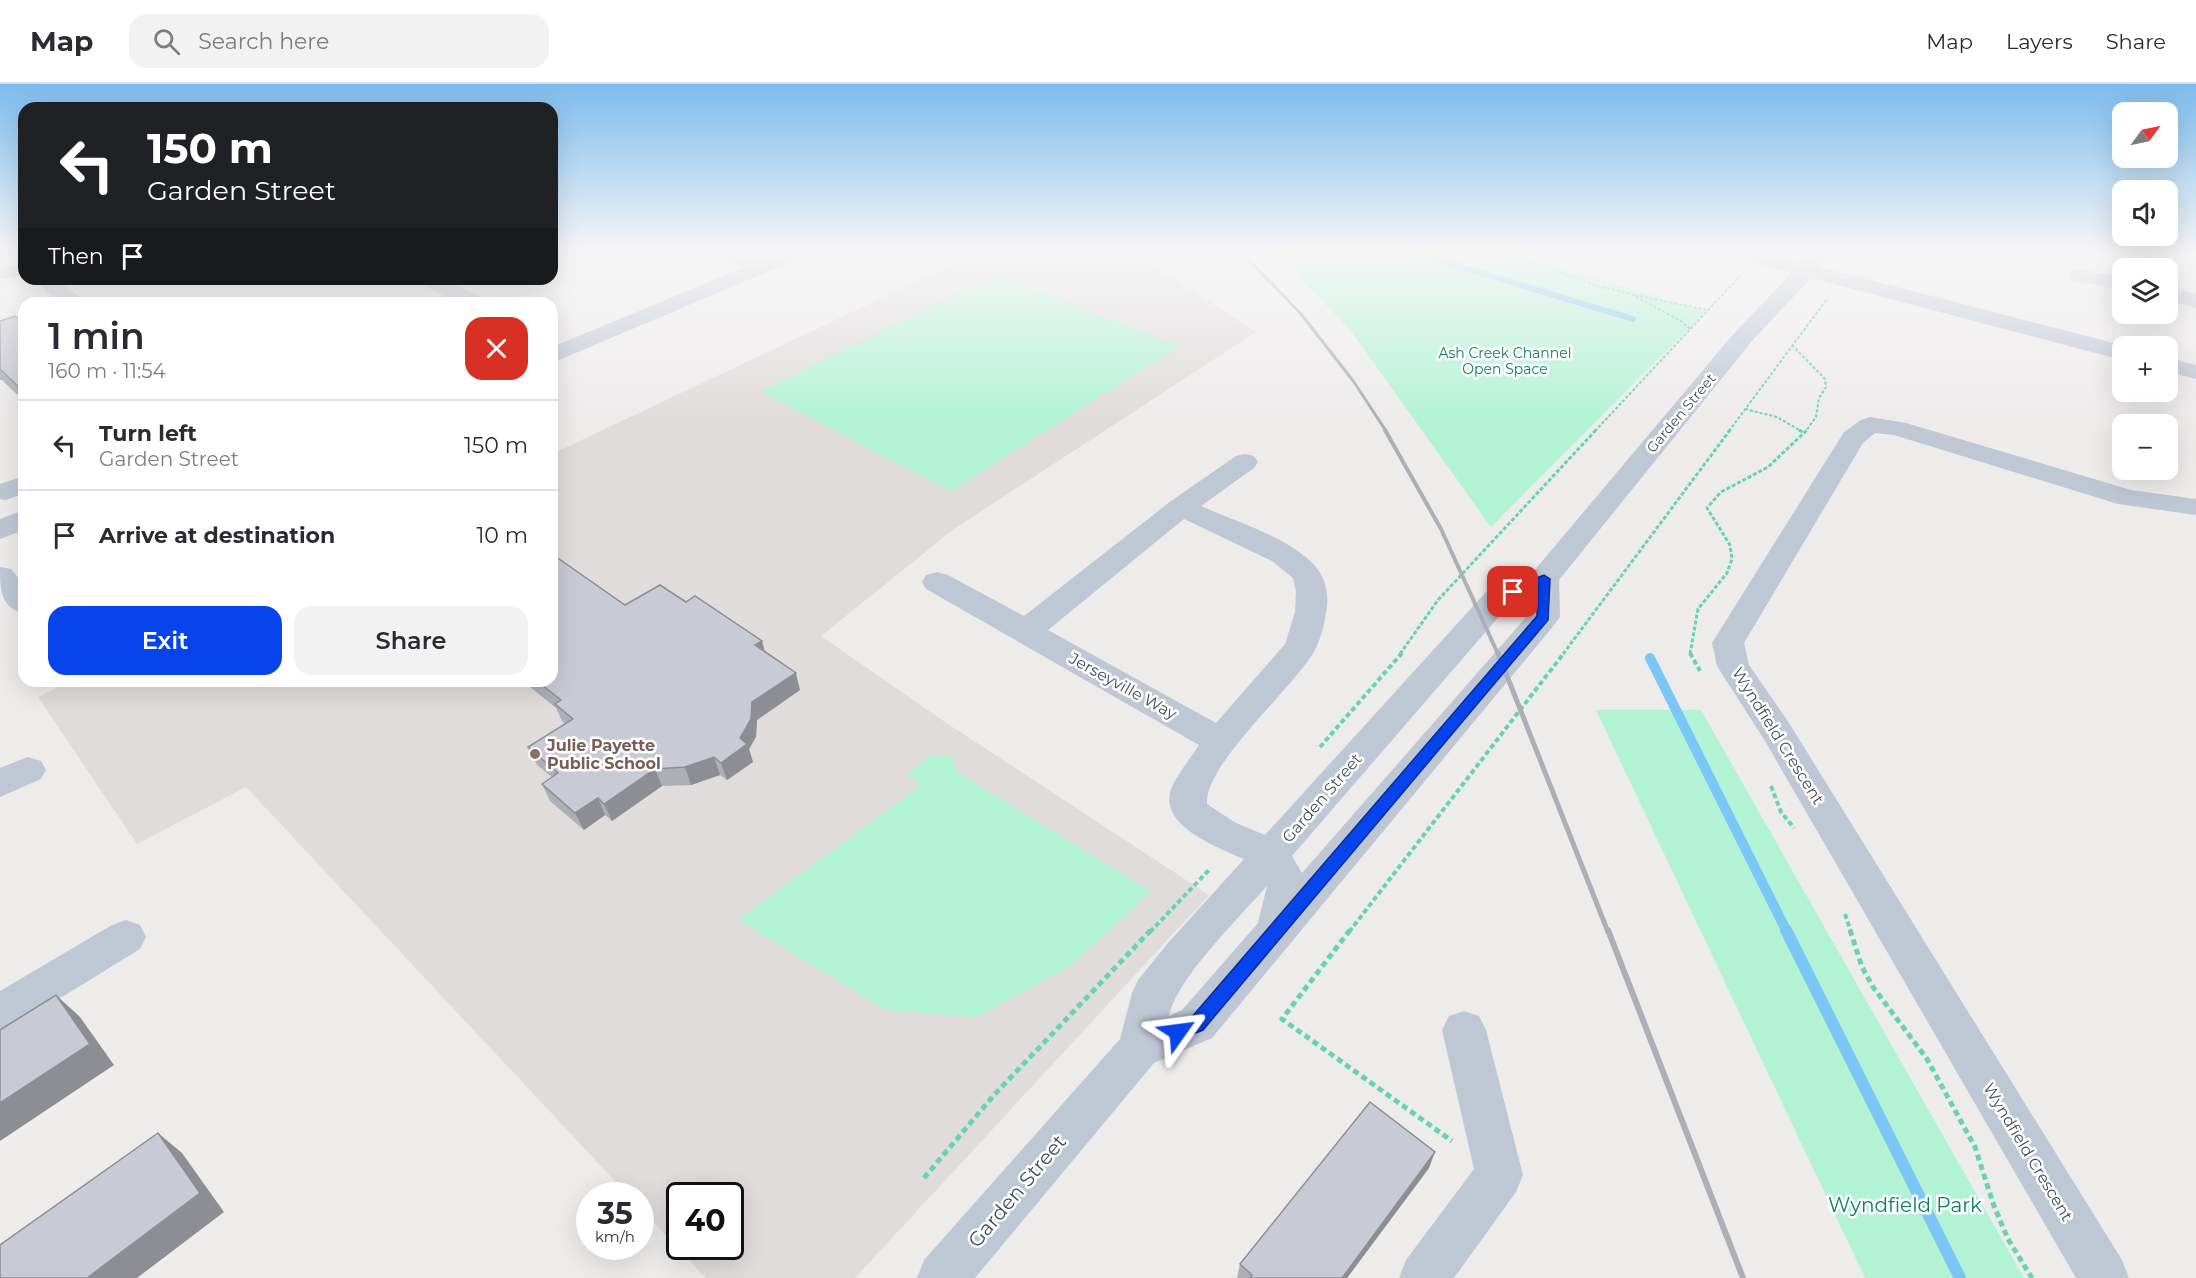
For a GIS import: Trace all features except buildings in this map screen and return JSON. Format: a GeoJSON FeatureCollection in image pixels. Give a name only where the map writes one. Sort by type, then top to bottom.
{"type":"FeatureCollection","features":[{"type":"Feature","properties":{"kind":"street"},"geometry":{"type":"LineString","coordinates":[[558,351],[664,308]]}},
{"type":"Feature","properties":{"kind":"street","name":"Garden Street"},"geometry":{"type":"LineString","coordinates":[[942,1278],[1139,1049],[1154,993],[1255,847],[1497,599],[1544,579],[1744,336],[1771,308]]}},
{"type":"Feature","properties":{"kind":"street"},"geometry":{"type":"LineString","coordinates":[[1948,308],[2112,350]]}},
{"type":"Feature","properties":{"kind":"street"},"geometry":{"type":"LineString","coordinates":[[2178,368],[2196,372]]}},
{"type":"Feature","properties":{"kind":"street","name":"Wyndfield Crescent"},"geometry":{"type":"LineString","coordinates":[[2104,1278],[1777,732],[1733,666],[1728,643],[1853,438],[1870,425],[1897,428],[2128,498],[2196,507]]}},
{"type":"Feature","properties":{"kind":"street"},"geometry":{"type":"LineString","coordinates":[[1026,631],[1181,507],[1245,462]]}},
{"type":"Feature","properties":{"kind":"street"},"geometry":{"type":"LineString","coordinates":[[1181,507],[1287,555],[1307,576],[1311,597],[1308,631],[1299,649],[1220,741],[1188,793],[1189,811],[1223,833],[1255,847],[1287,880],[1277,930]]}},
{"type":"Feature","properties":{"kind":"street"},"geometry":{"type":"LineString","coordinates":[[0,530],[18,522]]}},
{"type":"Feature","properties":{"kind":"street"},"geometry":{"type":"LineString","coordinates":[[0,576],[18,597]]}},
{"type":"Feature","properties":{"kind":"street","name":"Garden Street"},"geometry":{"type":"LineString","coordinates":[[1139,1049],[1197,1024],[1544,617],[1544,579]]}},
{"type":"Feature","properties":{"kind":"street","name":"Jerseyville Way"},"geometry":{"type":"LineString","coordinates":[[937,582],[1220,741]]}},
{"type":"Feature","properties":{"kind":"street"},"geometry":{"type":"LineString","coordinates":[[0,1013],[126,937]]}},
{"type":"Feature","properties":{"kind":"street"},"geometry":{"type":"LineString","coordinates":[[1424,1278],[1499,1175],[1464,1030]]}},
{"type":"Feature","properties":{"kind":"path"},"geometry":{"type":"LineString","coordinates":[[1656,308],[1681,321],[1690,329]]}},
{"type":"Feature","properties":{"kind":"path"},"geometry":{"type":"LineString","coordinates":[[1692,308],[1707,311]]}},
{"type":"Feature","properties":{"kind":"path"},"geometry":{"type":"LineString","coordinates":[[1316,751],[1395,662],[1438,600],[1709,308]]}},
{"type":"Feature","properties":{"kind":"path"},"geometry":{"type":"LineString","coordinates":[[1499,1175],[1282,1019],[1601,604],[1821,308]]}},
{"type":"Feature","properties":{"kind":"path"},"geometry":{"type":"LineString","coordinates":[[1745,409],[1777,417],[1804,433]]}},
{"type":"Feature","properties":{"kind":"path"},"geometry":{"type":"LineString","coordinates":[[924,1178],[994,1095],[1255,847]]}},
{"type":"Feature","properties":{"kind":"shaded area","name":"Julie Payette Public School"},"geometry":{"type":"Polygon","coordinates":[[[861,308],[1219,308],[1256,332],[954,529],[821,636],[942,720],[1209,895],[855,1278],[706,1278],[689,1260],[744,1260],[744,1182],[666,1182],[666,1236],[654,1223],[654,1182],[616,1182],[246,787],[137,844],[38,697],[59,687],[558,687],[558,451],[861,308]]]}},
{"type":"Feature","properties":{"kind":"green space"},"geometry":{"type":"Polygon","coordinates":[[[928,308],[1082,308],[1180,346],[951,491],[761,392],[928,308]]]}},
{"type":"Feature","properties":{"kind":"green space","name":"Ash Creek Channel Open Space"},"geometry":{"type":"Polygon","coordinates":[[[1329,308],[1691,308],[1705,312],[1491,527],[1351,331],[1329,308]]]}},
{"type":"Feature","properties":{"kind":"green space","name":"Wyndfield Park"},"geometry":{"type":"Polygon","coordinates":[[[1596,710],[1701,710],[2024,1278],[1865,1278],[1596,710]]]}},
{"type":"Feature","properties":{"kind":"green space"},"geometry":{"type":"Polygon","coordinates":[[[932,755],[953,756],[957,772],[1151,892],[1070,966],[976,1017],[886,1010],[738,920],[921,785],[907,774],[932,755]]]}},
{"type":"Feature","properties":{"kind":"waterway"},"geometry":{"type":"LineString","coordinates":[[1596,308],[1633,319]]}},
{"type":"Feature","properties":{"kind":"waterway"},"geometry":{"type":"LineString","coordinates":[[1650,658],[1960,1278]]}},
{"type":"Feature","properties":{"kind":"railway"},"geometry":{"type":"LineString","coordinates":[[1295,308],[1354,382],[1386,431]]}},
{"type":"Feature","properties":{"kind":"railway"},"geometry":{"type":"LineString","coordinates":[[1385,430],[1441,529],[1498,654]]}},
{"type":"Feature","properties":{"kind":"railway"},"geometry":{"type":"LineString","coordinates":[[1498,653],[1608,932]]}},
{"type":"Feature","properties":{"kind":"railway"},"geometry":{"type":"LineString","coordinates":[[1608,930],[1743,1278]]}},
{"type":"Feature","properties":{"kind":"place","name":"Julie Payette Public School"},"geometry":{"type":"Point","coordinates":[535,754]}},
{"type":"Feature","properties":{"kind":"route"},"geometry":{"type":"LineString","coordinates":[[1178,1032],[1197,1024],[1544,617],[1544,579],[1513,592]]}}]}
